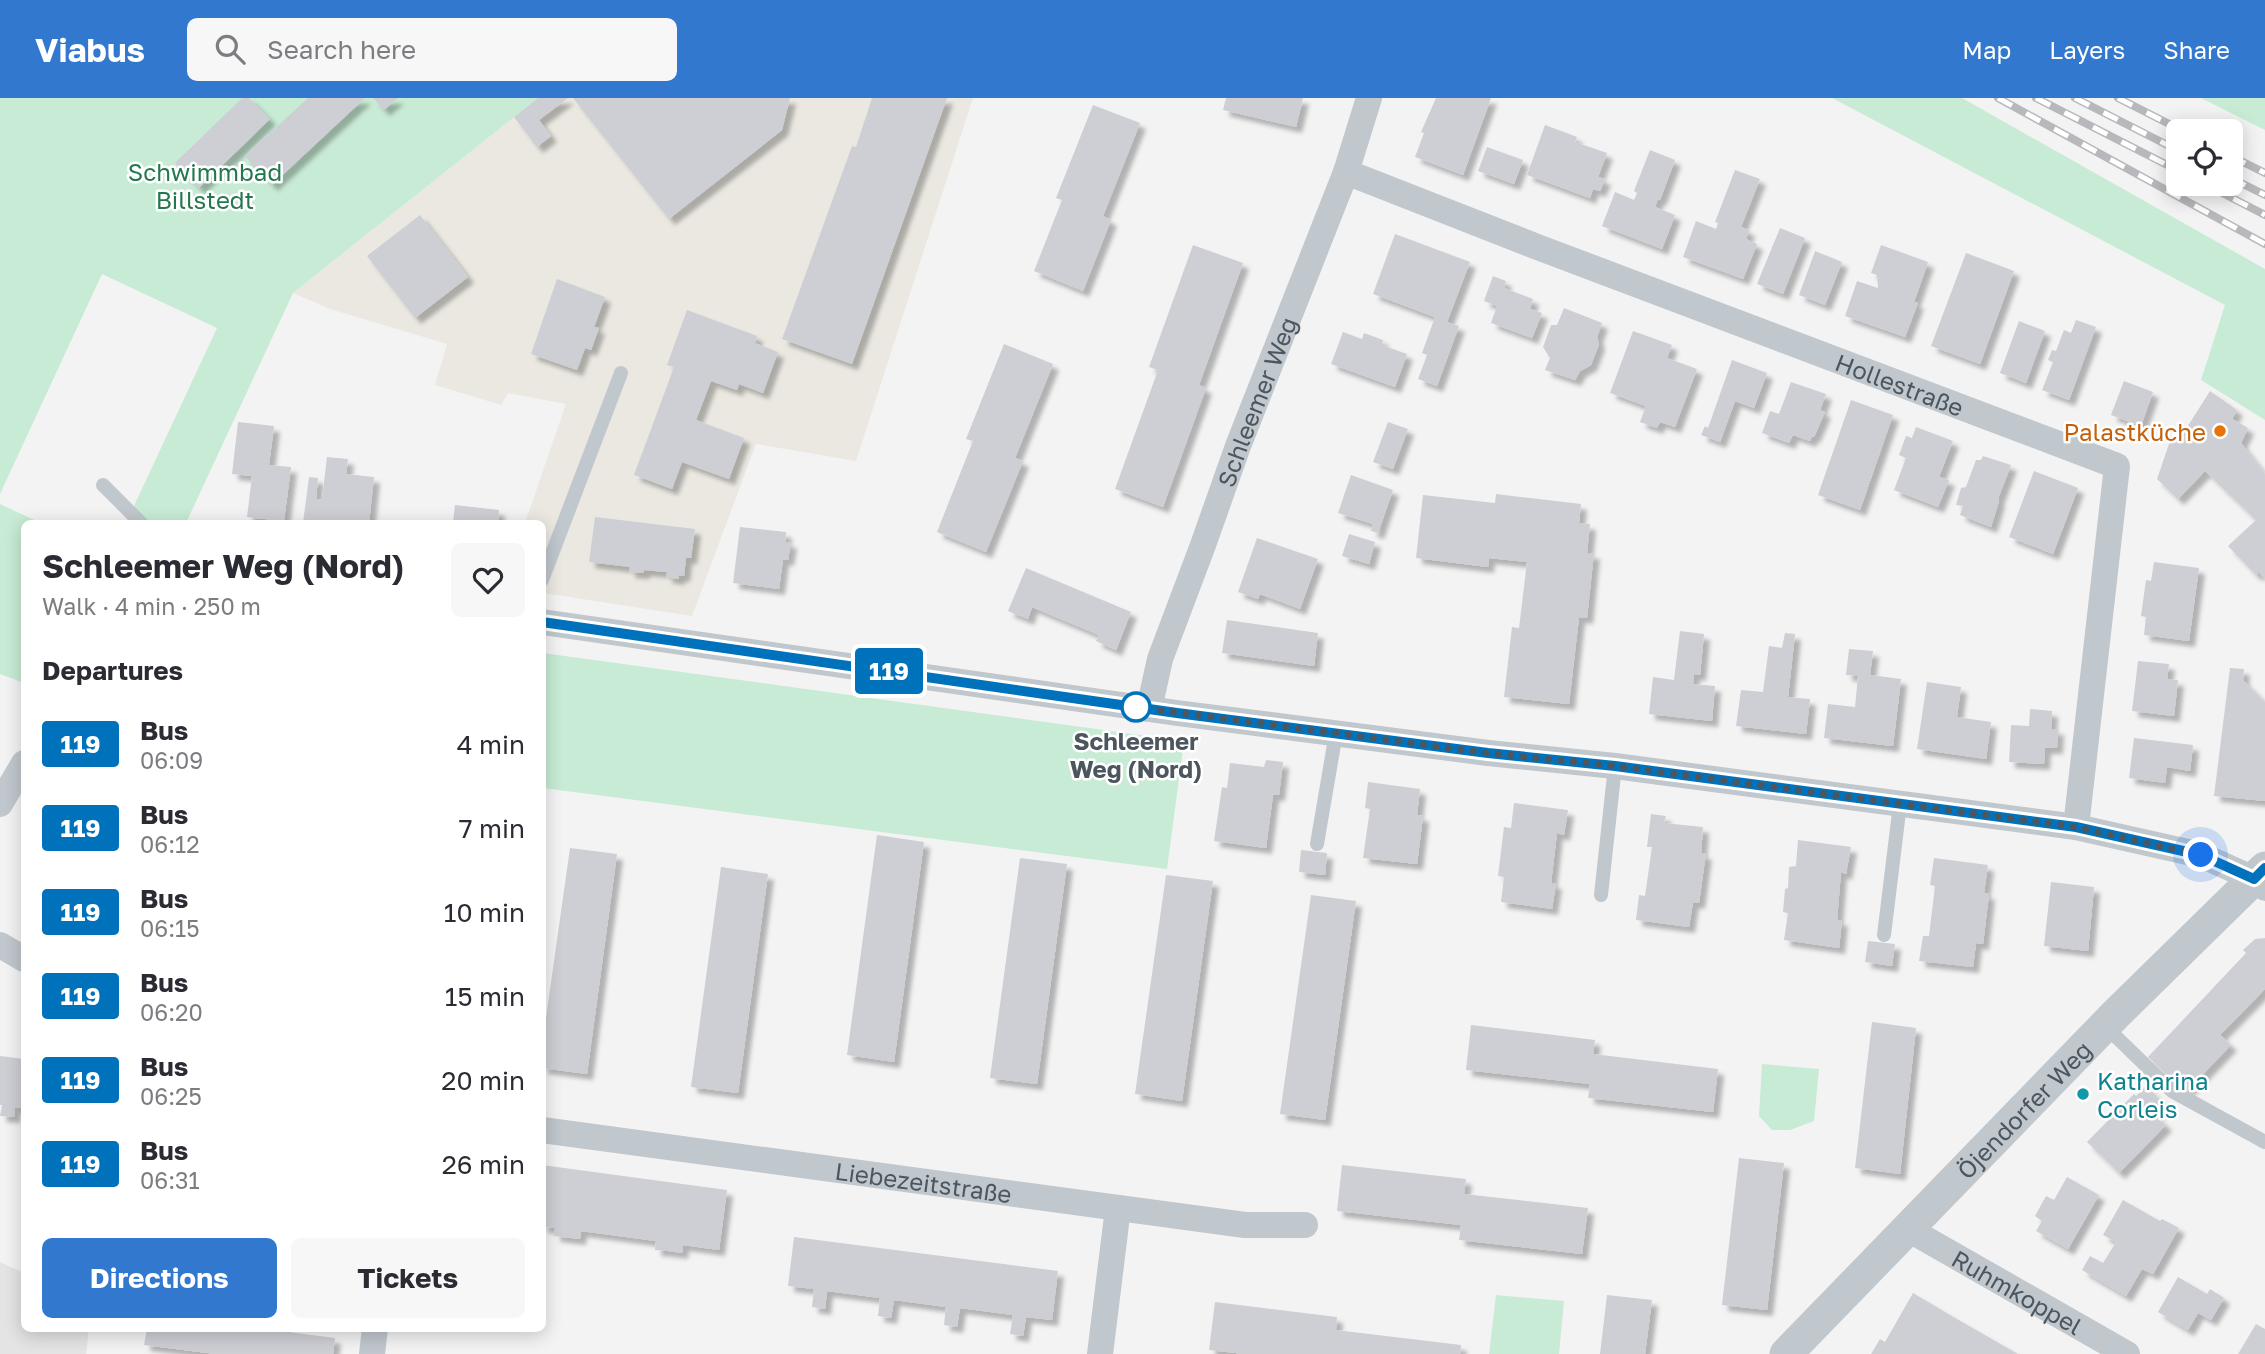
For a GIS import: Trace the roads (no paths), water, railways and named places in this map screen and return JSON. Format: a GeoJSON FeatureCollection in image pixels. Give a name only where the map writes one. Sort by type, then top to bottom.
{"type":"FeatureCollection","features":[{"type":"Feature","properties":{"kind":"street","name":"Schleemer Weg"},"geometry":{"type":"LineString","coordinates":[[1149,709],[1160,659],[1238,446],[1346,172],[1369,98]]}},
{"type":"Feature","properties":{"kind":"street","name":"Hollestraße"},"geometry":{"type":"LineString","coordinates":[[1346,172],[2117,466],[2076,827]]}},
{"type":"Feature","properties":{"kind":"street"},"geometry":{"type":"LineString","coordinates":[[546,623],[1149,709],[1488,753],[1615,766],[2076,827],[2201,855],[2261,878]]}},
{"type":"Feature","properties":{"kind":"street"},"geometry":{"type":"LineString","coordinates":[[0,804],[21,768]]}},
{"type":"Feature","properties":{"kind":"street","name":"Öjendorfer Weg"},"geometry":{"type":"LineString","coordinates":[[1786,1354],[2105,1026],[2261,878]]}},
{"type":"Feature","properties":{"kind":"street"},"geometry":{"type":"LineString","coordinates":[[0,946],[21,958]]}},
{"type":"Feature","properties":{"kind":"street","name":"Liebezeitstraße"},"geometry":{"type":"LineString","coordinates":[[546,1131],[1245,1225],[1305,1225]]}},
{"type":"Feature","properties":{"kind":"street"},"geometry":{"type":"LineString","coordinates":[[1100,1354],[1118,1208]]}},
{"type":"Feature","properties":{"kind":"street","name":"Ruhmkoppel"},"geometry":{"type":"LineString","coordinates":[[1908,1228],[2110,1350]]}},
{"type":"Feature","properties":{"kind":"street"},"geometry":{"type":"LineString","coordinates":[[372,1354],[375,1332]]}},
{"type":"Feature","properties":{"kind":"lane"},"geometry":{"type":"LineString","coordinates":[[546,570],[621,373]]}},
{"type":"Feature","properties":{"kind":"lane"},"geometry":{"type":"LineString","coordinates":[[103,485],[138,520]]}},
{"type":"Feature","properties":{"kind":"lane"},"geometry":{"type":"LineString","coordinates":[[1317,844],[1336,733]]}},
{"type":"Feature","properties":{"kind":"lane"},"geometry":{"type":"LineString","coordinates":[[1601,895],[1615,766]]}},
{"type":"Feature","properties":{"kind":"lane"},"geometry":{"type":"LineString","coordinates":[[1884,935],[1900,804]]}},
{"type":"Feature","properties":{"kind":"lane"},"geometry":{"type":"LineString","coordinates":[[2105,1026],[2172,1091],[2265,1142]]}},
{"type":"Feature","properties":{"kind":"railway"},"geometry":{"type":"LineString","coordinates":[[1998,98],[2265,244]]}},
{"type":"Feature","properties":{"kind":"railway"},"geometry":{"type":"LineString","coordinates":[[2036,98],[2166,164]]}},
{"type":"Feature","properties":{"kind":"railway"},"geometry":{"type":"LineString","coordinates":[[2075,98],[2166,144]]}},
{"type":"Feature","properties":{"kind":"railway"},"geometry":{"type":"LineString","coordinates":[[2118,98],[2166,122]]}},
{"type":"Feature","properties":{"kind":"railway"},"geometry":{"type":"LineString","coordinates":[[2243,162],[2265,173]]}},
{"type":"Feature","properties":{"kind":"railway"},"geometry":{"type":"LineString","coordinates":[[2243,184],[2265,195]]}},
{"type":"Feature","properties":{"kind":"railway"},"geometry":{"type":"LineString","coordinates":[[2228,196],[2265,215]]}},
{"type":"Feature","properties":{"kind":"place","name":"Palastküche"},"geometry":{"type":"Point","coordinates":[2220,431]}},
{"type":"Feature","properties":{"kind":"place","name":"Schleemer Weg (Nord)"},"geometry":{"type":"Point","coordinates":[1136,707]}},
{"type":"Feature","properties":{"kind":"place","name":"Katharina Corleis"},"geometry":{"type":"Point","coordinates":[2083,1094]}},
{"type":"Feature","properties":{"kind":"park label","name":"Schwimmbad Billstedt"},"geometry":{"type":"Point","coordinates":[205,185]}}]}
